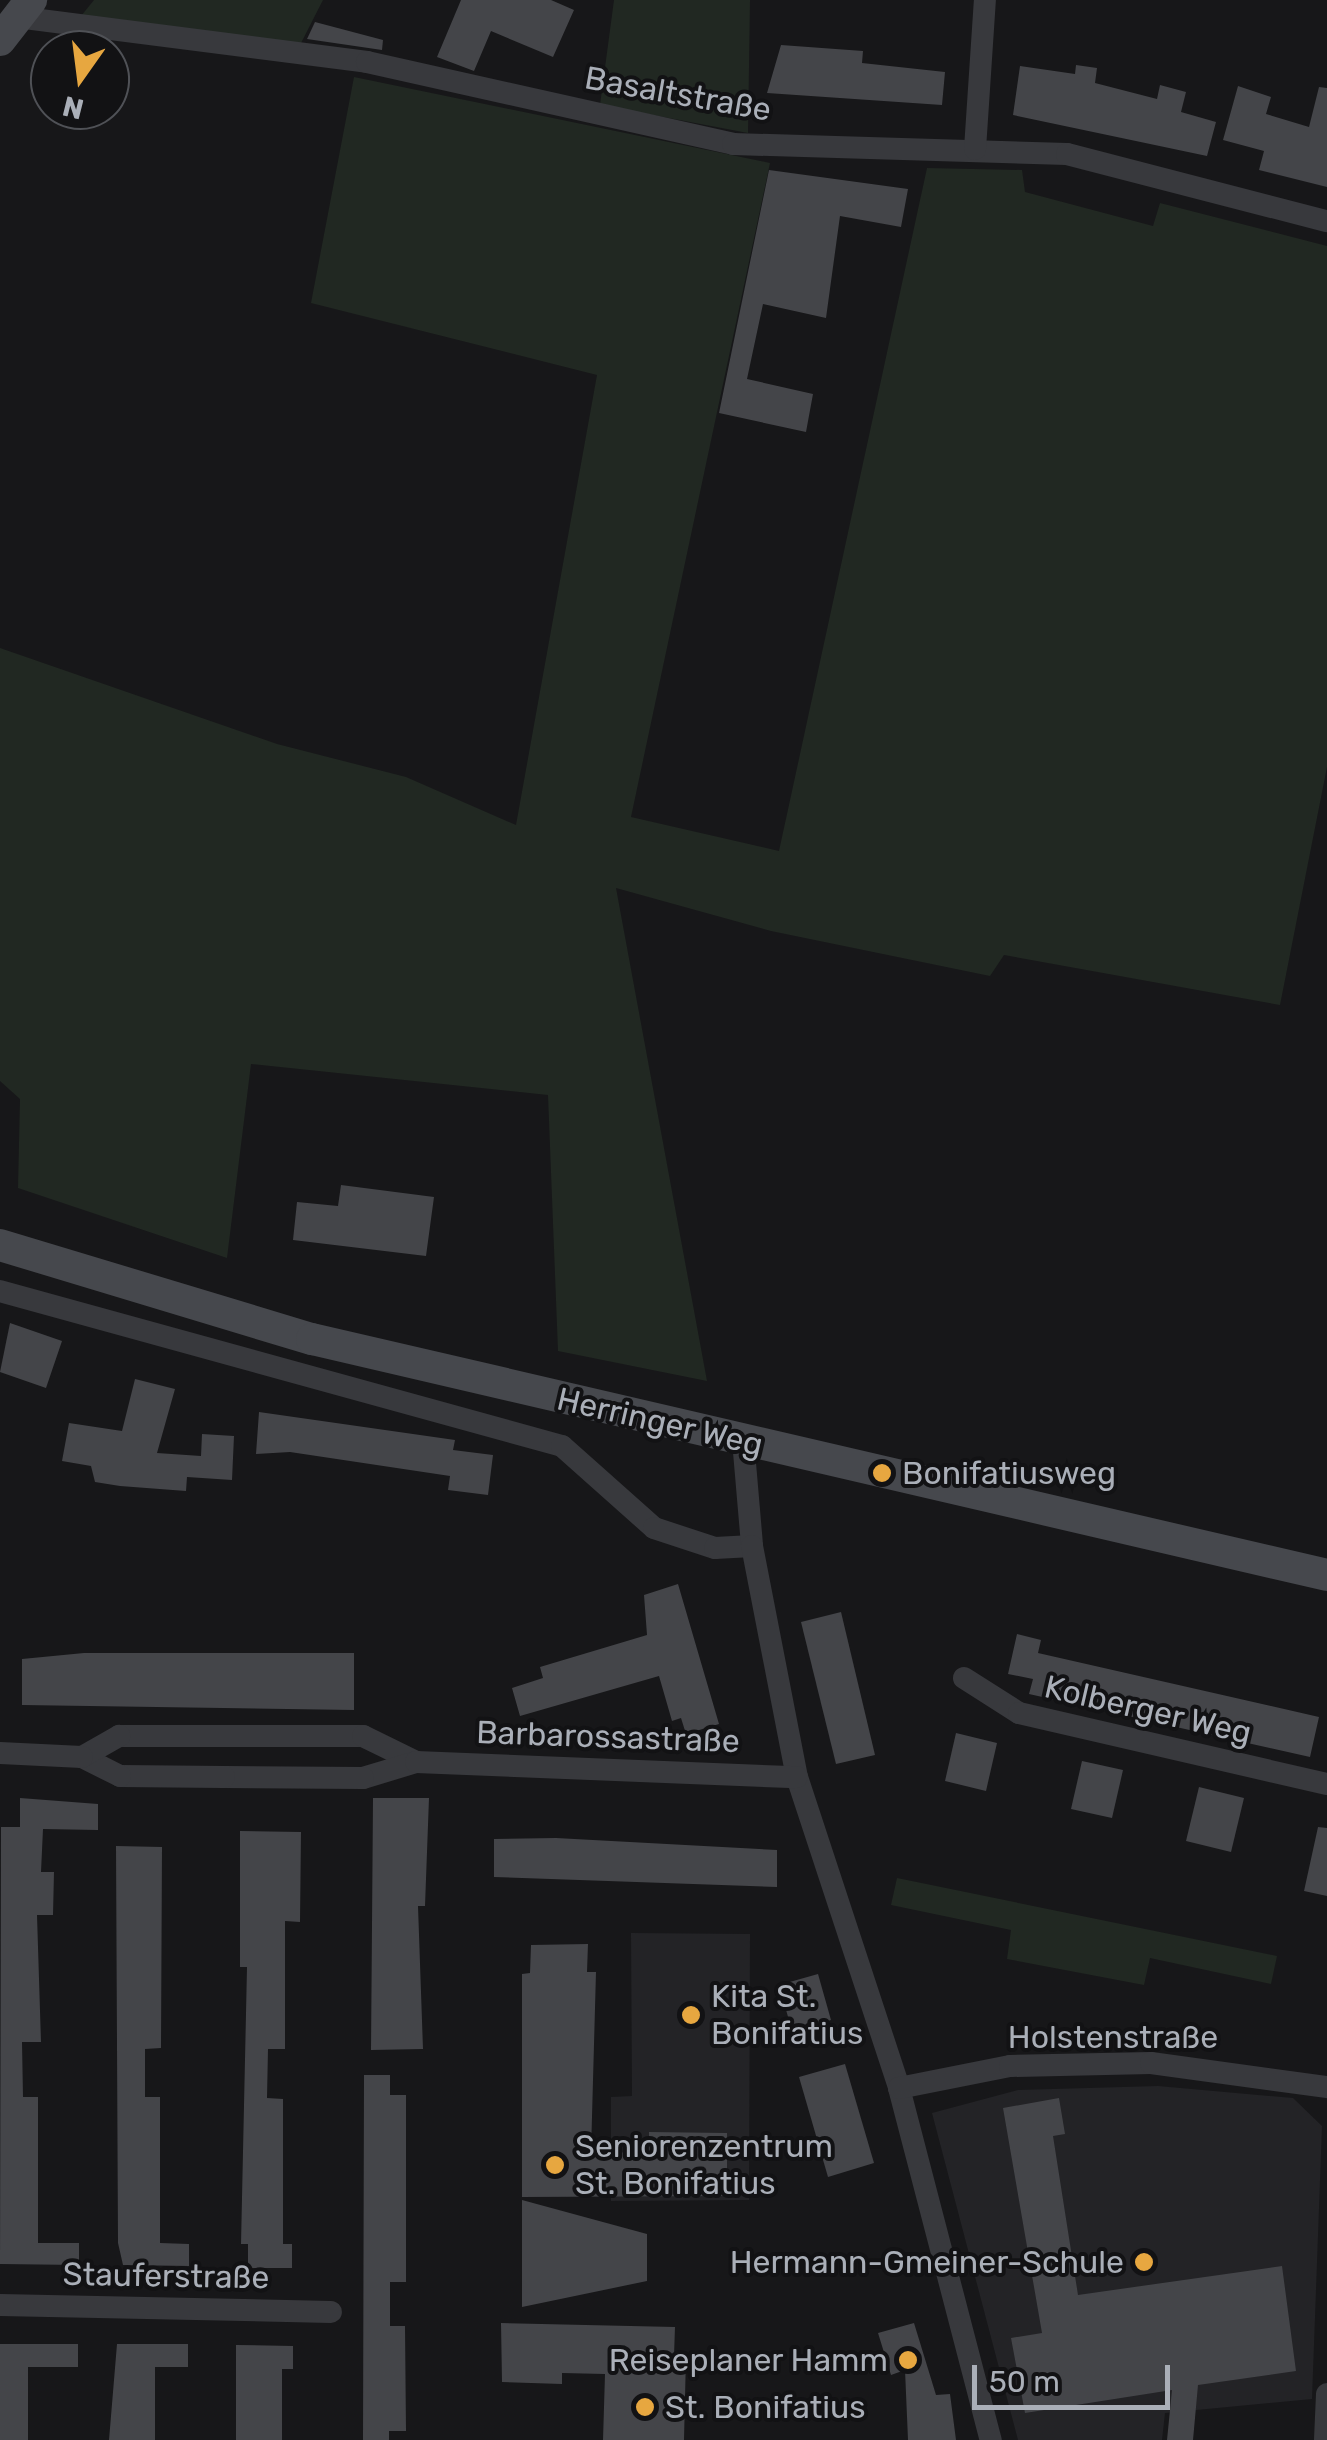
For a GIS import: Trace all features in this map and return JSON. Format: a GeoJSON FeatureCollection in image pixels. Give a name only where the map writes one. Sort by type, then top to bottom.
{"type":"FeatureCollection","features":[{"type":"Feature","properties":{"kind":"main road","name":"Herringer Weg"},"geometry":{"type":"LineString","coordinates":[[0,1245],[312,1339],[1327,1574]]}},
{"type":"Feature","properties":{"kind":"street"},"geometry":{"type":"LineString","coordinates":[[976,149],[984,0]]}},
{"type":"Feature","properties":{"kind":"street","name":"Basaltstraße"},"geometry":{"type":"LineString","coordinates":[[16,19],[367,62],[733,144],[1067,154],[1327,222]]}},
{"type":"Feature","properties":{"kind":"street","name":"Herringer Weg"},"geometry":{"type":"LineString","coordinates":[[0,1291],[562,1446],[654,1528],[715,1548],[752,1546]]}},
{"type":"Feature","properties":{"kind":"street"},"geometry":{"type":"LineString","coordinates":[[742,1440],[752,1546],[797,1777],[899,2088],[991,2440]]}},
{"type":"Feature","properties":{"kind":"street","name":"Kolberger Weg"},"geometry":{"type":"LineString","coordinates":[[964,1678],[1018,1713],[1327,1784]]}},
{"type":"Feature","properties":{"kind":"street","name":"Barbarossastraße"},"geometry":{"type":"LineString","coordinates":[[82,1757],[119,1736],[363,1736],[416,1762]]}},
{"type":"Feature","properties":{"kind":"street","name":"Barbarossastraße"},"geometry":{"type":"LineString","coordinates":[[0,1753],[82,1757],[120,1776],[363,1778],[416,1762],[797,1777]]}},
{"type":"Feature","properties":{"kind":"street","name":"Holstenstraße"},"geometry":{"type":"LineString","coordinates":[[899,2088],[1010,2066],[1151,2063],[1327,2086]]}},
{"type":"Feature","properties":{"kind":"street","name":"Stauferstraße"},"geometry":{"type":"LineString","coordinates":[[0,2305],[331,2312]]}},
{"type":"Feature","properties":{"kind":"street"},"geometry":{"type":"LineString","coordinates":[[1325,2440],[1327,2394]]}},
{"type":"Feature","properties":{"kind":"shaded area"},"geometry":{"type":"Polygon","coordinates":[[[94,0],[323,0],[299,47],[81,16],[94,0]]]}},
{"type":"Feature","properties":{"kind":"shaded area"},"geometry":{"type":"Polygon","coordinates":[[[614,0],[750,0],[748,133],[600,105],[614,0]]]}},
{"type":"Feature","properties":{"kind":"shaded area"},"geometry":{"type":"Polygon","coordinates":[[[354,77],[770,163],[631,817],[779,851],[927,168],[1022,170],[1025,192],[1153,226],[1160,203],[1327,246],[1327,767],[1280,1005],[1004,955],[990,976],[771,931],[616,888],[707,1381],[558,1351],[548,1095],[251,1064],[227,1258],[18,1188],[20,1099],[0,1081],[0,648],[277,744],[406,777],[516,825],[597,375],[311,303],[354,77]]]}},
{"type":"Feature","properties":{"kind":"shaded area"},"geometry":{"type":"Polygon","coordinates":[[[897,1878],[1277,1956],[1271,1984],[1150,1958],[1144,1985],[1007,1959],[1011,1930],[891,1905],[897,1878]]]}},
{"type":"Feature","properties":{"kind":"shaded area","name":"Kita St. Bonifatius"},"geometry":{"type":"Polygon","coordinates":[[[631,1933],[750,1934],[749,2200],[611,2201],[611,2097],[632,2096],[631,1933]]]}},
{"type":"Feature","properties":{"kind":"shaded area","name":"Hermann-Gmeiner-Schule"},"geometry":{"type":"Polygon","coordinates":[[[1158,2086],[1293,2098],[1322,2126],[1312,2399],[1165,2413],[1162,2440],[1018,2440],[932,2113],[1018,2090],[1158,2086]]]}},
{"type":"Feature","properties":{"kind":"building"},"geometry":{"type":"Polygon","coordinates":[[[461,0],[551,0],[574,10],[553,57],[491,31],[474,71],[437,57],[461,0]]]}},
{"type":"Feature","properties":{"kind":"building"},"geometry":{"type":"Polygon","coordinates":[[[315,22],[383,40],[382,50],[307,39],[315,22]]]}},
{"type":"Feature","properties":{"kind":"building"},"geometry":{"type":"Polygon","coordinates":[[[781,45],[863,51],[862,63],[945,72],[942,105],[767,93],[781,45]]]}},
{"type":"Feature","properties":{"kind":"building"},"geometry":{"type":"Polygon","coordinates":[[[1076,65],[1097,68],[1095,83],[1157,99],[1160,85],[1186,92],[1181,112],[1216,122],[1207,156],[1013,115],[1020,66],[1075,74],[1076,65]]]}},
{"type":"Feature","properties":{"kind":"building"},"geometry":{"type":"Polygon","coordinates":[[[1238,86],[1271,97],[1266,114],[1309,127],[1319,87],[1327,88],[1327,187],[1259,170],[1264,151],[1223,140],[1238,86]]]}},
{"type":"Feature","properties":{"kind":"building"},"geometry":{"type":"Polygon","coordinates":[[[769,170],[908,189],[901,227],[840,216],[826,318],[763,304],[747,379],[813,394],[806,432],[719,413],[769,170]]]}},
{"type":"Feature","properties":{"kind":"building"},"geometry":{"type":"Polygon","coordinates":[[[341,1185],[434,1197],[426,1256],[293,1240],[297,1202],[338,1206],[341,1185]]]}},
{"type":"Feature","properties":{"kind":"building"},"geometry":{"type":"Polygon","coordinates":[[[10,1323],[62,1341],[46,1388],[0,1372],[10,1323]]]}},
{"type":"Feature","properties":{"kind":"building"},"geometry":{"type":"Polygon","coordinates":[[[135,1379],[175,1389],[157,1453],[201,1456],[202,1434],[234,1436],[232,1480],[187,1477],[186,1491],[120,1486],[95,1482],[91,1466],[62,1461],[69,1423],[122,1431],[135,1379]]]}},
{"type":"Feature","properties":{"kind":"building"},"geometry":{"type":"Polygon","coordinates":[[[259,1412],[455,1440],[453,1450],[493,1455],[488,1495],[448,1490],[450,1476],[290,1452],[256,1454],[259,1412]]]}},
{"type":"Feature","properties":{"kind":"building"},"geometry":{"type":"Polygon","coordinates":[[[678,1584],[719,1724],[686,1734],[681,1718],[672,1721],[659,1676],[520,1716],[512,1688],[543,1678],[540,1667],[647,1635],[644,1595],[678,1584]]]}},
{"type":"Feature","properties":{"kind":"building"},"geometry":{"type":"Polygon","coordinates":[[[841,1612],[875,1755],[836,1764],[801,1622],[841,1612]]]}},
{"type":"Feature","properties":{"kind":"building"},"geometry":{"type":"Polygon","coordinates":[[[1017,1634],[1041,1640],[1038,1653],[1319,1717],[1310,1757],[1029,1694],[1033,1679],[1008,1674],[1017,1634]]]}},
{"type":"Feature","properties":{"kind":"building"},"geometry":{"type":"Polygon","coordinates":[[[84,1653],[354,1653],[354,1710],[22,1705],[22,1659],[84,1653]]]}},
{"type":"Feature","properties":{"kind":"building"},"geometry":{"type":"Polygon","coordinates":[[[956,1733],[997,1743],[986,1791],[945,1781],[956,1733]]]}},
{"type":"Feature","properties":{"kind":"building"},"geometry":{"type":"Polygon","coordinates":[[[1082,1761],[1123,1770],[1112,1818],[1071,1809],[1082,1761]]]}},
{"type":"Feature","properties":{"kind":"building"},"geometry":{"type":"Polygon","coordinates":[[[1199,1787],[1244,1798],[1231,1852],[1186,1841],[1199,1787]]]}},
{"type":"Feature","properties":{"kind":"building"},"geometry":{"type":"Polygon","coordinates":[[[20,1798],[98,1804],[98,1830],[43,1829],[41,1872],[54,1872],[53,1915],[37,1915],[41,2042],[22,2042],[23,2097],[38,2097],[38,2243],[79,2243],[79,2265],[0,2264],[1,1827],[20,1827],[20,1798]]]}},
{"type":"Feature","properties":{"kind":"building"},"geometry":{"type":"Polygon","coordinates":[[[373,1798],[429,1798],[425,1906],[418,1906],[423,2049],[371,2050],[373,1798]]]}},
{"type":"Feature","properties":{"kind":"building"},"geometry":{"type":"Polygon","coordinates":[[[1318,1827],[1327,1828],[1327,1896],[1304,1891],[1318,1827]]]}},
{"type":"Feature","properties":{"kind":"building"},"geometry":{"type":"Polygon","coordinates":[[[240,1831],[301,1832],[300,1922],[285,1921],[285,2049],[268,2049],[267,2098],[283,2099],[283,2244],[292,2244],[292,2268],[248,2268],[248,2244],[241,2244],[247,1967],[240,1967],[240,1831]]]}},
{"type":"Feature","properties":{"kind":"building"},"geometry":{"type":"Polygon","coordinates":[[[556,1838],[777,1850],[777,1887],[494,1877],[494,1839],[556,1838]]]}},
{"type":"Feature","properties":{"kind":"building"},"geometry":{"type":"Polygon","coordinates":[[[116,1846],[162,1847],[161,2048],[145,2049],[145,2097],[160,2097],[160,2243],[189,2244],[189,2266],[123,2265],[118,2243],[116,1846]]]}},
{"type":"Feature","properties":{"kind":"building"},"geometry":{"type":"Polygon","coordinates":[[[588,1944],[587,1972],[596,1972],[591,2153],[649,2152],[649,2132],[727,2133],[727,2196],[522,2197],[522,1974],[530,1973],[531,1945],[588,1944]]]}},
{"type":"Feature","properties":{"kind":"building"},"geometry":{"type":"Polygon","coordinates":[[[818,1974],[831,2020],[792,2031],[779,1985],[818,1974]]]}},
{"type":"Feature","properties":{"kind":"building"},"geometry":{"type":"Polygon","coordinates":[[[845,2064],[874,2163],[828,2177],[799,2077],[845,2064]]]}},
{"type":"Feature","properties":{"kind":"building"},"geometry":{"type":"Polygon","coordinates":[[[364,2075],[390,2075],[390,2095],[406,2095],[406,2282],[390,2282],[390,2326],[405,2326],[406,2431],[389,2431],[389,2440],[363,2440],[364,2075]]]}},
{"type":"Feature","properties":{"kind":"building"},"geometry":{"type":"Polygon","coordinates":[[[1059,2098],[1065,2134],[1053,2136],[1078,2295],[1282,2266],[1296,2371],[1198,2385],[1193,2440],[1167,2440],[1172,2390],[1025,2413],[1011,2338],[1042,2333],[1003,2108],[1059,2098]]]}},
{"type":"Feature","properties":{"kind":"building"},"geometry":{"type":"Polygon","coordinates":[[[522,2200],[647,2234],[647,2281],[522,2307],[522,2200]]]}},
{"type":"Feature","properties":{"kind":"building","name":"St. Bonifatius"},"geometry":{"type":"Polygon","coordinates":[[[501,2323],[675,2327],[674,2356],[686,2356],[684,2440],[603,2440],[605,2374],[562,2373],[562,2384],[502,2382],[501,2323]]]}},
{"type":"Feature","properties":{"kind":"building"},"geometry":{"type":"Polygon","coordinates":[[[914,2323],[936,2395],[950,2394],[956,2440],[908,2440],[905,2370],[891,2375],[878,2333],[914,2323]]]}},
{"type":"Feature","properties":{"kind":"building"},"geometry":{"type":"Polygon","coordinates":[[[0,2344],[78,2344],[78,2367],[28,2367],[28,2440],[0,2440],[0,2344]]]}},
{"type":"Feature","properties":{"kind":"building"},"geometry":{"type":"Polygon","coordinates":[[[117,2344],[188,2344],[188,2367],[155,2367],[155,2440],[109,2440],[117,2344]]]}},
{"type":"Feature","properties":{"kind":"building"},"geometry":{"type":"Polygon","coordinates":[[[236,2345],[293,2346],[293,2369],[282,2369],[282,2440],[236,2440],[236,2345]]]}},
{"type":"Feature","properties":{"kind":"place","name":"Bonifatiusweg"},"geometry":{"type":"Point","coordinates":[882,1473]}},
{"type":"Feature","properties":{"kind":"place","name":"Kita St. Bonifatius"},"geometry":{"type":"Point","coordinates":[691,2015]}},
{"type":"Feature","properties":{"kind":"place","name":"Seniorenzentrum St. Bonifatius"},"geometry":{"type":"Point","coordinates":[555,2165]}},
{"type":"Feature","properties":{"kind":"place","name":"Hermann-Gmeiner-Schule"},"geometry":{"type":"Point","coordinates":[1144,2262]}},
{"type":"Feature","properties":{"kind":"place","name":"Reiseplaner Hamm"},"geometry":{"type":"Point","coordinates":[908,2360]}},
{"type":"Feature","properties":{"kind":"place","name":"St. Bonifatius"},"geometry":{"type":"Point","coordinates":[645,2407]}}]}
